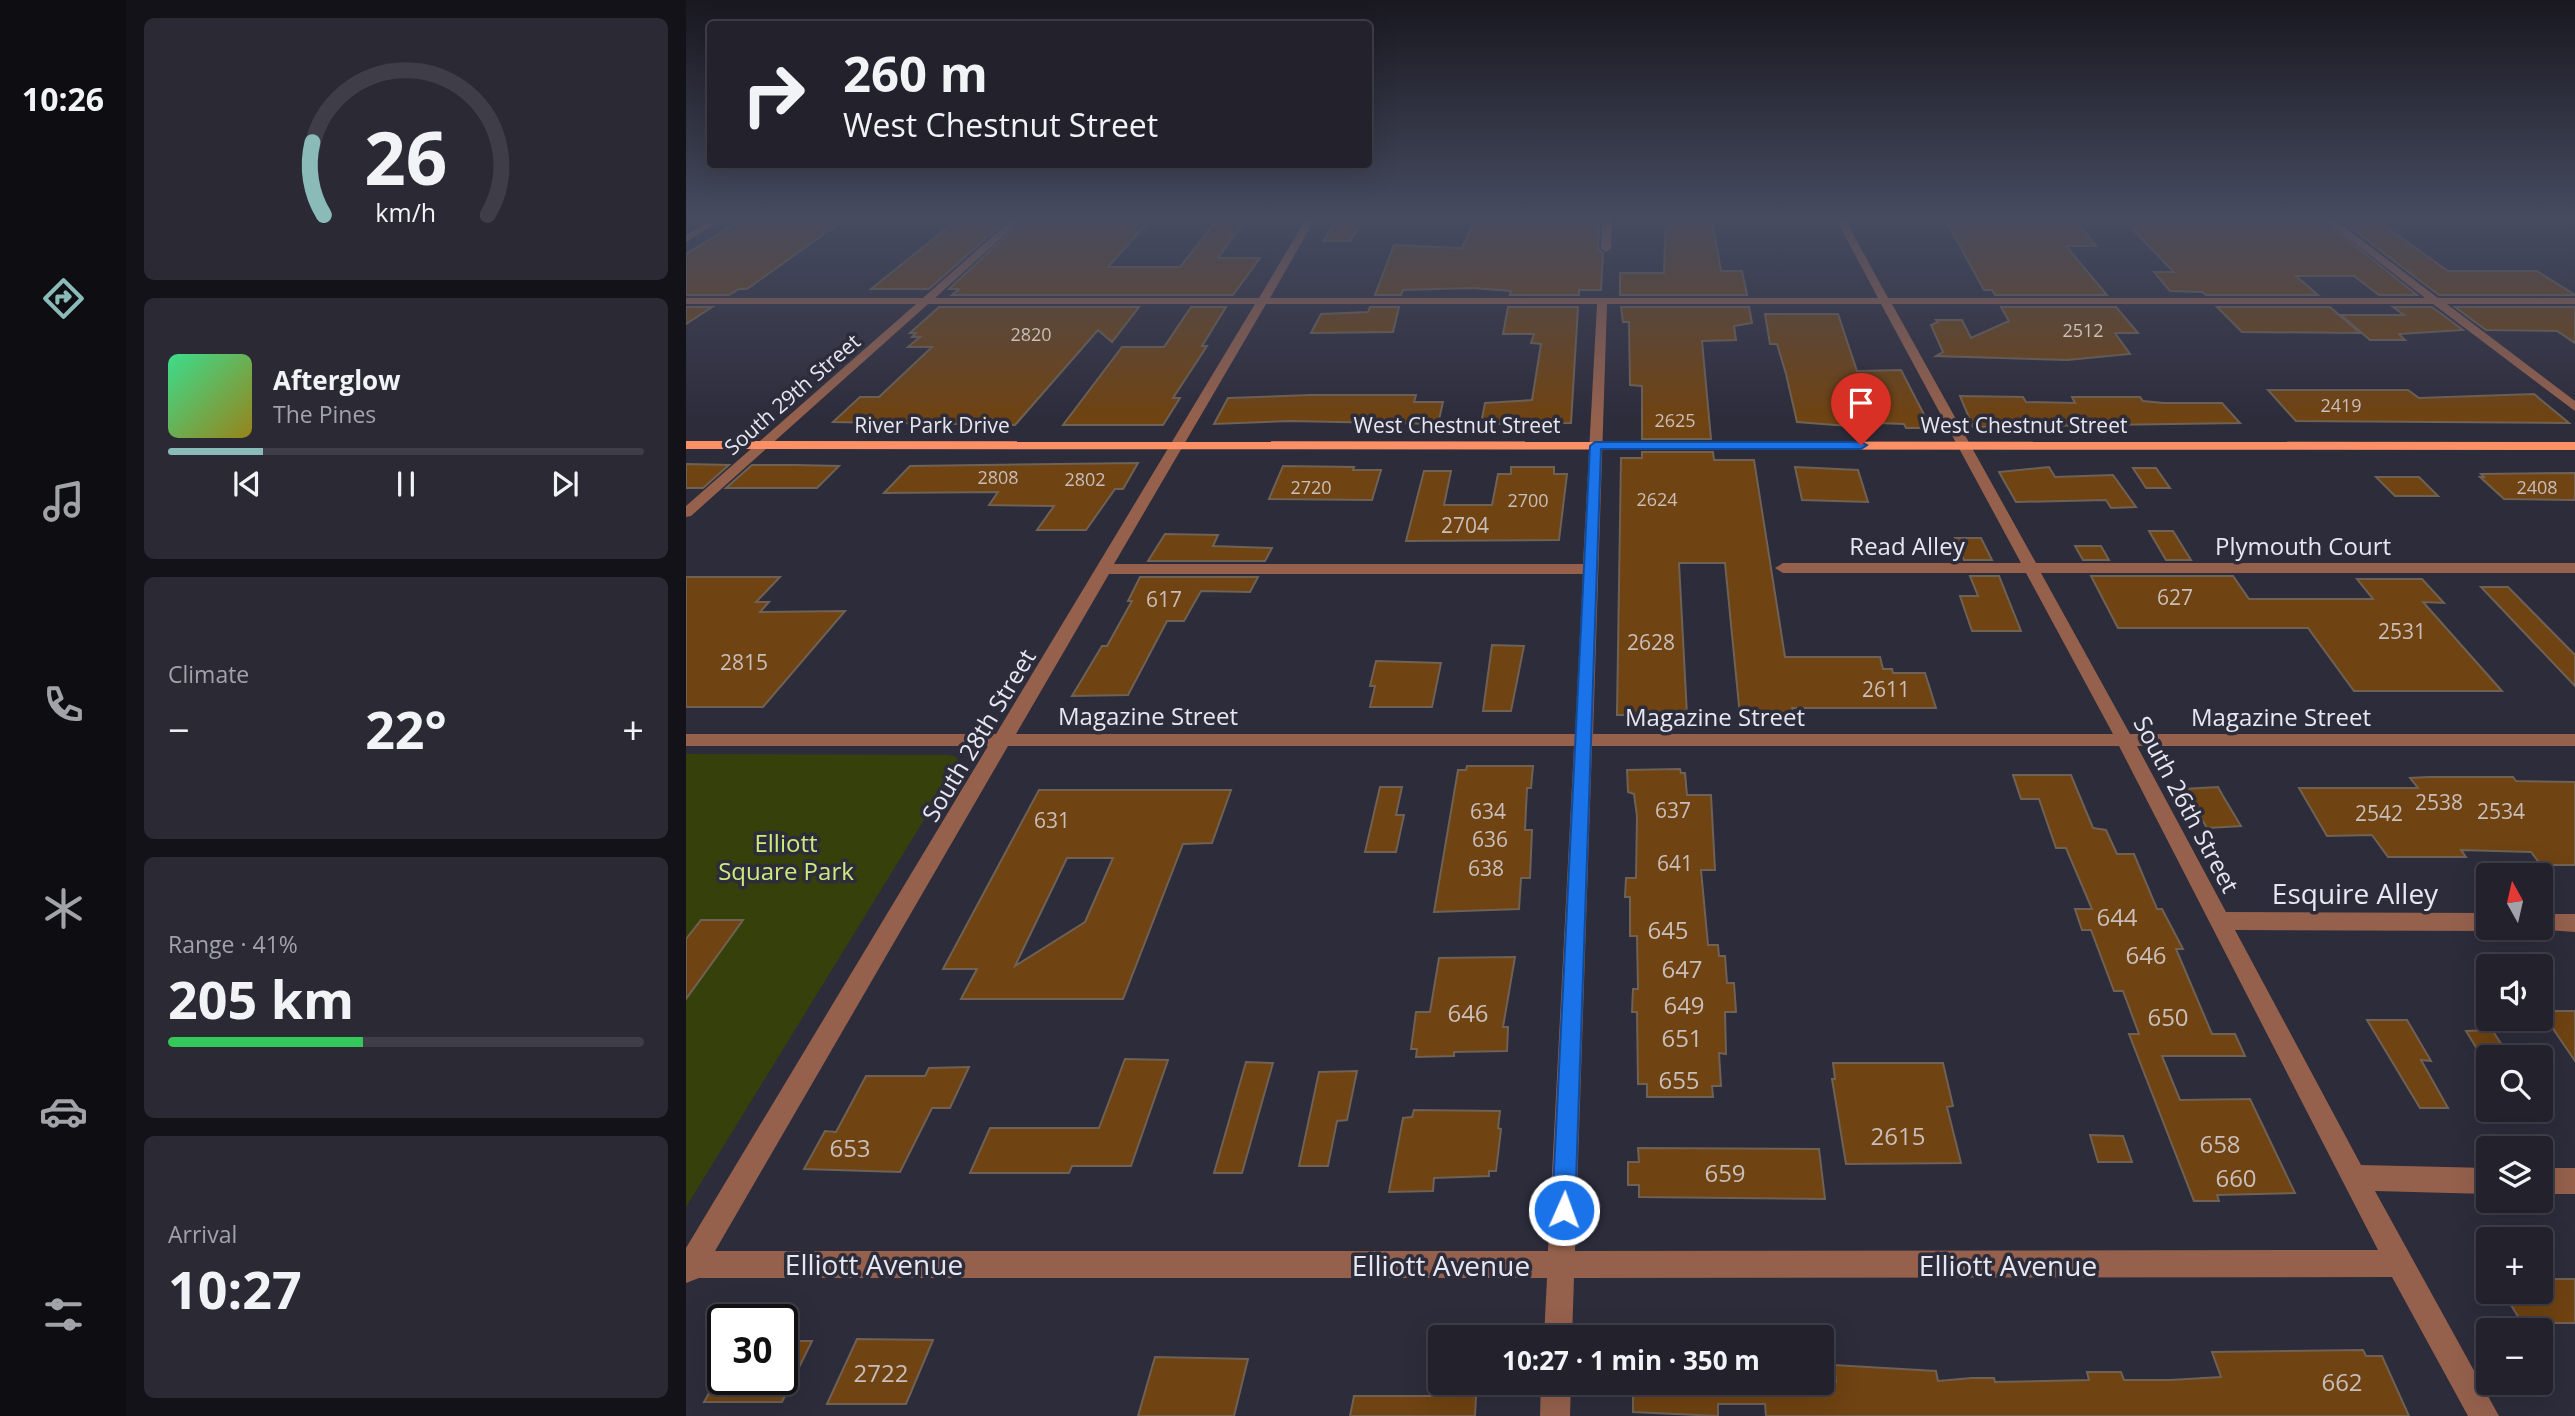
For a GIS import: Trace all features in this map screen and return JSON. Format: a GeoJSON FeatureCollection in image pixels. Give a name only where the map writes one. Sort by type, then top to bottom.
{"type":"FeatureCollection","features":[{"type":"Feature","properties":{"kind":"main road","name":"River Park Drive"},"geometry":{"type":"LineString","coordinates":[[686,445],[1178,446]]}},
{"type":"Feature","properties":{"kind":"main road","name":"West Chestnut Street"},"geometry":{"type":"LineString","coordinates":[[1178,446],[2575,446]]}},
{"type":"Feature","properties":{"kind":"street","name":"South 29th Street"},"geometry":{"type":"LineString","coordinates":[[686,513],[943,285]]}},
{"type":"Feature","properties":{"kind":"street","name":"South 28th Street"},"geometry":{"type":"LineString","coordinates":[[689,1269],[1273,285]]}},
{"type":"Feature","properties":{"kind":"street","name":"South 26th Street"},"geometry":{"type":"LineString","coordinates":[[1875,285],[2125,740],[2399,1263],[2484,1416]]}},
{"type":"Feature","properties":{"kind":"street"},"geometry":{"type":"LineString","coordinates":[[2414,285],[2575,407]]}},
{"type":"Feature","properties":{"kind":"street"},"geometry":{"type":"LineString","coordinates":[[686,301],[2575,302]]}},
{"type":"Feature","properties":{"kind":"street"},"geometry":{"type":"LineString","coordinates":[[1558,1325],[1602,302]]}},
{"type":"Feature","properties":{"kind":"street","name":"Read Alley"},"geometry":{"type":"LineString","coordinates":[[1783,568],[2031,567]]}},
{"type":"Feature","properties":{"kind":"street","name":"Plymouth Court"},"geometry":{"type":"LineString","coordinates":[[2031,567],[2575,568]]}},
{"type":"Feature","properties":{"kind":"street"},"geometry":{"type":"LineString","coordinates":[[1105,569],[1591,569]]}},
{"type":"Feature","properties":{"kind":"street","name":"Magazine Street"},"geometry":{"type":"LineString","coordinates":[[686,740],[2575,740]]}},
{"type":"Feature","properties":{"kind":"street","name":"Esquire Alley"},"geometry":{"type":"LineString","coordinates":[[2221,920],[2476,922]]}},
{"type":"Feature","properties":{"kind":"street"},"geometry":{"type":"LineString","coordinates":[[2553,923],[2575,923]]}},
{"type":"Feature","properties":{"kind":"street"},"geometry":{"type":"LineString","coordinates":[[2354,1178],[2476,1181]]}},
{"type":"Feature","properties":{"kind":"street"},"geometry":{"type":"LineString","coordinates":[[2553,1181],[2575,1181]]}},
{"type":"Feature","properties":{"kind":"street","name":"Elliott Avenue"},"geometry":{"type":"LineString","coordinates":[[689,1269],[2399,1263]]}},
{"type":"Feature","properties":{"kind":"street"},"geometry":{"type":"LineString","coordinates":[[1555,1416],[1556,1395]]}},
{"type":"Feature","properties":{"kind":"green space","name":"Elliott Square Park"},"geometry":{"type":"Polygon","coordinates":[[[686,754],[948,755],[956,757],[959,763],[686,1207],[686,754]]]}},
{"type":"Feature","properties":{"kind":"building"},"geometry":{"type":"Polygon","coordinates":[[[686,285],[752,285],[729,295],[686,295],[686,285]]]}},
{"type":"Feature","properties":{"kind":"building"},"geometry":{"type":"Polygon","coordinates":[[[876,285],[933,285],[929,289],[871,289],[876,285]]]}},
{"type":"Feature","properties":{"kind":"building"},"geometry":{"type":"Polygon","coordinates":[[[953,285],[1240,285],[1233,295],[952,295],[959,289],[949,289],[953,285]]]}},
{"type":"Feature","properties":{"kind":"building"},"geometry":{"type":"Polygon","coordinates":[[[1379,285],[1601,285],[1601,290],[1579,290],[1579,295],[1510,295],[1511,291],[1472,288],[1403,290],[1401,295],[1375,295],[1379,285]]]}},
{"type":"Feature","properties":{"kind":"building"},"geometry":{"type":"Polygon","coordinates":[[[1620,285],[1745,285],[1747,295],[1620,295],[1620,285]]]}},
{"type":"Feature","properties":{"kind":"building"},"geometry":{"type":"Polygon","coordinates":[[[1981,285],[2099,285],[2107,295],[1995,295],[1992,290],[1984,290],[1981,285]]]}},
{"type":"Feature","properties":{"kind":"building"},"geometry":{"type":"Polygon","coordinates":[[[2165,285],[2307,285],[2318,295],[2206,295],[2202,292],[2170,291],[2165,285]]]}},
{"type":"Feature","properties":{"kind":"building"},"geometry":{"type":"Polygon","coordinates":[[[2366,285],[2405,285],[2417,295],[2379,295],[2366,285]]]}},
{"type":"Feature","properties":{"kind":"building"},"geometry":{"type":"Polygon","coordinates":[[[2426,285],[2559,285],[2575,295],[2439,295],[2426,285]]]}},
{"type":"Feature","properties":{"kind":"building"},"geometry":{"type":"Polygon","coordinates":[[[686,307],[712,307],[686,324],[686,307]]]}},
{"type":"Feature","properties":{"kind":"building"},"geometry":{"type":"Polygon","coordinates":[[[939,307],[1139,307],[1112,342],[1098,330],[1015,425],[833,422],[860,397],[879,397],[932,347],[908,347],[920,337],[912,337],[916,333],[910,333],[939,307]]]}},
{"type":"Feature","properties":{"kind":"building"},"geometry":{"type":"Polygon","coordinates":[[[1191,307],[1226,307],[1202,346],[1207,346],[1173,398],[1180,398],[1163,425],[1063,425],[1122,347],[1164,347],[1191,307]]]}},
{"type":"Feature","properties":{"kind":"building"},"geometry":{"type":"Polygon","coordinates":[[[1370,307],[1399,307],[1393,332],[1311,333],[1321,314],[1368,312],[1370,307]]]}},
{"type":"Feature","properties":{"kind":"building"},"geometry":{"type":"Polygon","coordinates":[[[1508,307],[1578,307],[1571,423],[1481,424],[1485,403],[1532,400],[1541,344],[1531,343],[1534,334],[1503,334],[1508,307]]]}},
{"type":"Feature","properties":{"kind":"building"},"geometry":{"type":"Polygon","coordinates":[[[1621,307],[1749,307],[1752,323],[1734,326],[1736,340],[1702,341],[1711,439],[1642,439],[1642,386],[1630,385],[1629,322],[1623,322],[1621,307]]]}},
{"type":"Feature","properties":{"kind":"building"},"geometry":{"type":"Polygon","coordinates":[[[2001,307],[2116,307],[2138,333],[2115,333],[2130,354],[2067,360],[1936,356],[1943,352],[1931,325],[1938,322],[1936,320],[1962,320],[1971,338],[2009,321],[2001,307]]]}},
{"type":"Feature","properties":{"kind":"building"},"geometry":{"type":"Polygon","coordinates":[[[2217,307],[2330,307],[2360,333],[2242,332],[2217,307]]]}},
{"type":"Feature","properties":{"kind":"building"},"geometry":{"type":"Polygon","coordinates":[[[2393,307],[2432,307],[2463,330],[2399,334],[2405,340],[2370,340],[2341,315],[2404,315],[2393,307]]]}},
{"type":"Feature","properties":{"kind":"building"},"geometry":{"type":"Polygon","coordinates":[[[2455,307],[2575,307],[2575,343],[2557,331],[2486,330],[2455,307]]]}},
{"type":"Feature","properties":{"kind":"building"},"geometry":{"type":"Polygon","coordinates":[[[1765,314],[1838,314],[1857,371],[1901,370],[1931,428],[1906,428],[1904,424],[1878,423],[1858,380],[1841,386],[1851,423],[1848,423],[1848,426],[1797,422],[1777,344],[1770,344],[1765,314]]]}},
{"type":"Feature","properties":{"kind":"building"},"geometry":{"type":"Polygon","coordinates":[[[2268,390],[2408,390],[2419,398],[2534,394],[2569,423],[2296,421],[2268,390]]]}},
{"type":"Feature","properties":{"kind":"building"},"geometry":{"type":"Polygon","coordinates":[[[1416,395],[1414,402],[1443,402],[1438,424],[1289,421],[1214,424],[1228,398],[1416,395]]]}},
{"type":"Feature","properties":{"kind":"building"},"geometry":{"type":"Polygon","coordinates":[[[1960,396],[2023,397],[2026,402],[2075,403],[2072,397],[2140,397],[2143,401],[2164,403],[2222,403],[2240,423],[1973,427],[1960,396]]]}},
{"type":"Feature","properties":{"kind":"building"},"geometry":{"type":"Polygon","coordinates":[[[1642,452],[1713,452],[1714,460],[1754,460],[1785,657],[1880,657],[1883,669],[1892,669],[1893,673],[1925,673],[1936,708],[1792,708],[1794,717],[1740,716],[1725,563],[1679,563],[1687,715],[1617,715],[1621,458],[1642,458],[1642,452]]]}},
{"type":"Feature","properties":{"kind":"building"},"geometry":{"type":"Polygon","coordinates":[[[1138,463],[1123,489],[1115,489],[1086,530],[1037,530],[1054,506],[989,505],[998,492],[884,493],[910,466],[1138,463]]]}},
{"type":"Feature","properties":{"kind":"building"},"geometry":{"type":"Polygon","coordinates":[[[686,464],[729,465],[703,488],[686,488],[686,464]]]}},
{"type":"Feature","properties":{"kind":"building"},"geometry":{"type":"Polygon","coordinates":[[[752,465],[839,466],[817,488],[726,488],[752,465]]]}},
{"type":"Feature","properties":{"kind":"building"},"geometry":{"type":"Polygon","coordinates":[[[1283,466],[1381,470],[1372,500],[1269,499],[1283,466]]]}},
{"type":"Feature","properties":{"kind":"building"},"geometry":{"type":"Polygon","coordinates":[[[1511,467],[1554,467],[1554,474],[1567,474],[1559,540],[1406,541],[1424,471],[1451,471],[1444,505],[1492,505],[1498,474],[1511,474],[1511,467]]]}},
{"type":"Feature","properties":{"kind":"building"},"geometry":{"type":"Polygon","coordinates":[[[1795,467],[1858,470],[1868,502],[1802,500],[1795,467]]]}},
{"type":"Feature","properties":{"kind":"building"},"geometry":{"type":"Polygon","coordinates":[[[2049,467],[2055,477],[2113,475],[2136,507],[2111,508],[2106,500],[2016,502],[1999,472],[2049,467]]]}},
{"type":"Feature","properties":{"kind":"building"},"geometry":{"type":"Polygon","coordinates":[[[2133,468],[2156,468],[2170,488],[2146,488],[2133,468]]]}},
{"type":"Feature","properties":{"kind":"building"},"geometry":{"type":"Polygon","coordinates":[[[2575,473],[2575,500],[2504,499],[2480,477],[2484,477],[2481,474],[2575,473]]]}},
{"type":"Feature","properties":{"kind":"building"},"geometry":{"type":"Polygon","coordinates":[[[2376,477],[2419,477],[2438,496],[2395,496],[2376,477]]]}},
{"type":"Feature","properties":{"kind":"building"},"geometry":{"type":"Polygon","coordinates":[[[2149,531],[2173,531],[2191,560],[2166,560],[2149,531]]]}},
{"type":"Feature","properties":{"kind":"building"},"geometry":{"type":"Polygon","coordinates":[[[1165,534],[1218,535],[1213,546],[1272,548],[1265,561],[1148,561],[1165,534]]]}},
{"type":"Feature","properties":{"kind":"building"},"geometry":{"type":"Polygon","coordinates":[[[1955,538],[1981,538],[1992,560],[1964,560],[1955,538]]]}},
{"type":"Feature","properties":{"kind":"building"},"geometry":{"type":"Polygon","coordinates":[[[2075,546],[2101,546],[2109,560],[2083,560],[2075,546]]]}},
{"type":"Feature","properties":{"kind":"building"},"geometry":{"type":"Polygon","coordinates":[[[1970,576],[1999,576],[2021,631],[1972,631],[1960,596],[1978,596],[1970,576]]]}},
{"type":"Feature","properties":{"kind":"building"},"geometry":{"type":"Polygon","coordinates":[[[2091,576],[2233,576],[2249,599],[2373,599],[2357,579],[2422,579],[2444,603],[2423,602],[2502,691],[2354,691],[2308,628],[2118,628],[2091,576]]]}},
{"type":"Feature","properties":{"kind":"building"},"geometry":{"type":"Polygon","coordinates":[[[686,577],[780,577],[756,602],[769,602],[760,612],[845,611],[763,707],[686,707],[686,577]]]}},
{"type":"Feature","properties":{"kind":"building"},"geometry":{"type":"Polygon","coordinates":[[[1140,577],[1258,577],[1250,592],[1201,591],[1184,621],[1167,621],[1128,695],[1072,696],[1102,646],[1107,646],[1132,601],[1128,601],[1140,577]]]}},
{"type":"Feature","properties":{"kind":"building"},"geometry":{"type":"Polygon","coordinates":[[[2481,587],[2508,587],[2575,655],[2575,686],[2481,587]]]}},
{"type":"Feature","properties":{"kind":"building"},"geometry":{"type":"Polygon","coordinates":[[[1492,645],[1524,646],[1511,711],[1483,711],[1492,645]]]}},
{"type":"Feature","properties":{"kind":"building"},"geometry":{"type":"Polygon","coordinates":[[[1376,661],[1441,663],[1432,707],[1370,707],[1375,686],[1370,686],[1376,661]]]}},
{"type":"Feature","properties":{"kind":"building"},"geometry":{"type":"Polygon","coordinates":[[[1467,766],[1533,766],[1531,788],[1527,788],[1525,830],[1532,830],[1530,878],[1521,878],[1519,909],[1434,912],[1458,770],[1466,770],[1467,766]]]}},
{"type":"Feature","properties":{"kind":"building"},"geometry":{"type":"Polygon","coordinates":[[[1680,769],[1681,773],[1685,773],[1687,795],[1711,795],[1715,870],[1701,870],[1708,945],[1718,945],[1719,956],[1725,956],[1727,983],[1734,983],[1736,1012],[1725,1012],[1726,1054],[1719,1053],[1721,1086],[1712,1086],[1713,1097],[1647,1097],[1647,1084],[1638,1084],[1637,1012],[1632,1012],[1633,989],[1638,989],[1637,936],[1630,936],[1630,897],[1625,897],[1626,878],[1636,878],[1637,816],[1634,794],[1628,792],[1627,770],[1680,769]]]}},
{"type":"Feature","properties":{"kind":"building"},"geometry":{"type":"Polygon","coordinates":[[[2013,775],[2071,775],[2093,828],[2106,830],[2117,854],[2134,854],[2157,909],[2162,909],[2183,949],[2176,949],[2212,1034],[2235,1034],[2245,1056],[2162,1056],[2180,1100],[2250,1099],[2295,1193],[2217,1195],[2219,1201],[2194,1201],[2129,1034],[2139,1034],[2123,991],[2114,991],[2091,930],[2082,930],[2075,909],[2092,909],[2066,848],[2056,848],[2039,799],[2021,799],[2013,775]]]}},
{"type":"Feature","properties":{"kind":"building"},"geometry":{"type":"Polygon","coordinates":[[[2513,777],[2516,781],[2575,782],[2575,865],[2539,863],[2531,852],[2461,850],[2466,857],[2388,857],[2372,835],[2327,836],[2299,788],[2418,788],[2410,778],[2513,777]]]}},
{"type":"Feature","properties":{"kind":"building"},"geometry":{"type":"Polygon","coordinates":[[[1380,787],[1402,787],[1396,815],[1404,815],[1396,852],[1365,852],[1380,787]]]}},
{"type":"Feature","properties":{"kind":"building"},"geometry":{"type":"Polygon","coordinates":[[[2218,787],[2241,826],[2207,828],[2184,789],[2218,787]]]}},
{"type":"Feature","properties":{"kind":"building"},"geometry":{"type":"Polygon","coordinates":[[[1039,790],[1231,790],[1212,843],[1183,844],[1123,999],[961,999],[977,969],[943,969],[1039,790]],[[1067,858],[1015,966],[1085,922],[1113,858],[1067,858]]]}},
{"type":"Feature","properties":{"kind":"building"},"geometry":{"type":"Polygon","coordinates":[[[701,920],[743,920],[686,999],[686,939],[701,920]]]}},
{"type":"Feature","properties":{"kind":"building"},"geometry":{"type":"Polygon","coordinates":[[[1515,957],[1503,1027],[1508,1027],[1507,1051],[1454,1052],[1454,1056],[1416,1057],[1417,1049],[1411,1049],[1416,1012],[1430,1012],[1439,958],[1515,957]]]}},
{"type":"Feature","properties":{"kind":"building"},"geometry":{"type":"Polygon","coordinates":[[[2553,1011],[2575,1011],[2575,1061],[2553,1029],[2553,1011]]]}},
{"type":"Feature","properties":{"kind":"building"},"geometry":{"type":"Polygon","coordinates":[[[2367,1020],[2407,1020],[2431,1061],[2421,1060],[2448,1108],[2420,1108],[2367,1020]]]}},
{"type":"Feature","properties":{"kind":"building"},"geometry":{"type":"Polygon","coordinates":[[[2466,1031],[2493,1031],[2502,1045],[2476,1045],[2476,1047],[2466,1031]]]}},
{"type":"Feature","properties":{"kind":"building"},"geometry":{"type":"Polygon","coordinates":[[[1125,1059],[1168,1060],[1131,1166],[1072,1166],[1069,1173],[970,1173],[990,1128],[1099,1128],[1125,1059]]]}},
{"type":"Feature","properties":{"kind":"building"},"geometry":{"type":"Polygon","coordinates":[[[1246,1062],[1273,1063],[1242,1173],[1214,1173],[1246,1062]]]}},
{"type":"Feature","properties":{"kind":"building"},"geometry":{"type":"Polygon","coordinates":[[[1833,1063],[1943,1063],[1953,1106],[1947,1107],[1961,1163],[1846,1164],[1832,1079],[1835,1079],[1833,1063]]]}},
{"type":"Feature","properties":{"kind":"building"},"geometry":{"type":"Polygon","coordinates":[[[969,1067],[950,1108],[932,1108],[900,1172],[804,1169],[825,1131],[836,1132],[866,1076],[925,1076],[929,1068],[969,1067]]]}},
{"type":"Feature","properties":{"kind":"building"},"geometry":{"type":"Polygon","coordinates":[[[1357,1071],[1347,1120],[1337,1121],[1328,1166],[1299,1166],[1319,1072],[1357,1071]]]}},
{"type":"Feature","properties":{"kind":"building"},"geometry":{"type":"Polygon","coordinates":[[[1414,1110],[1500,1111],[1498,1128],[1501,1129],[1496,1171],[1489,1171],[1489,1176],[1434,1178],[1433,1191],[1389,1192],[1403,1118],[1412,1117],[1414,1110]]]}},
{"type":"Feature","properties":{"kind":"building"},"geometry":{"type":"Polygon","coordinates":[[[2090,1135],[2123,1136],[2132,1162],[2098,1162],[2090,1135]]]}},
{"type":"Feature","properties":{"kind":"building"},"geometry":{"type":"Polygon","coordinates":[[[1638,1148],[1819,1149],[1825,1199],[1639,1197],[1639,1185],[1628,1185],[1628,1162],[1639,1162],[1638,1148]]]}},
{"type":"Feature","properties":{"kind":"building"},"geometry":{"type":"Polygon","coordinates":[[[2553,1279],[2575,1279],[2575,1323],[2553,1323],[2553,1318],[2519,1318],[2510,1304],[2553,1304],[2553,1279]]]}},
{"type":"Feature","properties":{"kind":"building"},"geometry":{"type":"Polygon","coordinates":[[[857,1339],[933,1340],[906,1404],[827,1404],[857,1339]]]}},
{"type":"Feature","properties":{"kind":"building"},"geometry":{"type":"Polygon","coordinates":[[[798,1341],[812,1341],[798,1369],[798,1341]]]}},
{"type":"Feature","properties":{"kind":"building"},"geometry":{"type":"Polygon","coordinates":[[[2363,1350],[2366,1356],[2382,1356],[2409,1416],[1766,1416],[1765,1404],[1718,1404],[1718,1416],[1633,1412],[1633,1395],[1834,1395],[1834,1365],[1936,1371],[1938,1381],[1972,1378],[1994,1378],[1995,1382],[2089,1380],[2087,1372],[2121,1372],[2124,1380],[2221,1377],[2212,1352],[2363,1350]]]}},
{"type":"Feature","properties":{"kind":"building"},"geometry":{"type":"Polygon","coordinates":[[[1155,1357],[1248,1359],[1234,1416],[1138,1416],[1155,1357]]]}},
{"type":"Feature","properties":{"kind":"building"},"geometry":{"type":"Polygon","coordinates":[[[708,1395],[785,1395],[782,1402],[704,1402],[708,1395]]]}},
{"type":"Feature","properties":{"kind":"building"},"geometry":{"type":"Polygon","coordinates":[[[1354,1396],[1476,1396],[1475,1416],[1350,1416],[1354,1396]]]}},
{"type":"Feature","properties":{"kind":"route"},"geometry":{"type":"LineString","coordinates":[[1564,1210],[1595,446],[1861,445]]}}]}
